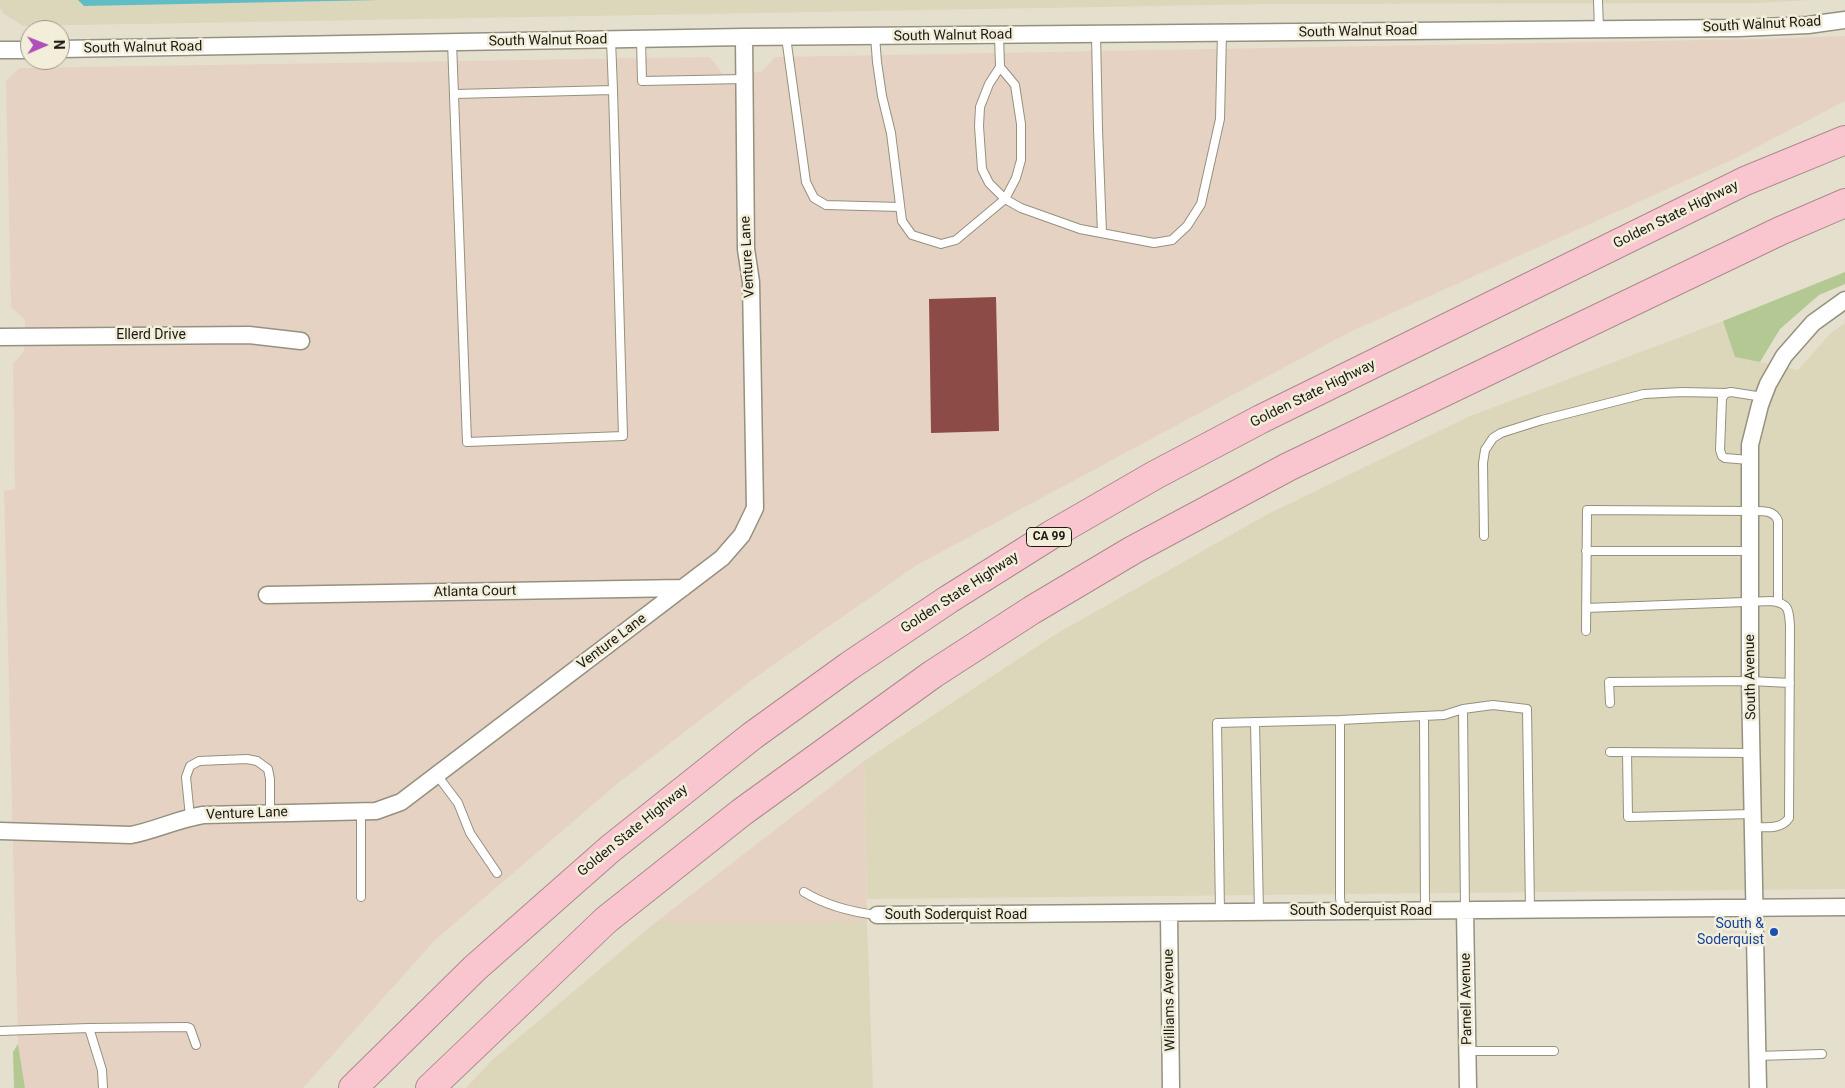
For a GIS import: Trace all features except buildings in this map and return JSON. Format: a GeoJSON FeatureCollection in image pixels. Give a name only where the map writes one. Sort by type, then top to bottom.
{"type":"FeatureCollection","features":[{"type":"Feature","properties":{"kind":"highway","name":"Golden State Highway"},"geometry":{"type":"LineString","coordinates":[[353,1088],[475,968],[610,849],[752,736],[849,666],[949,599],[1051,535],[1155,475],[1261,419],[1745,181],[1845,140]]}},
{"type":"Feature","properties":{"kind":"highway"},"geometry":{"type":"LineString","coordinates":[[430,1088],[606,920],[758,801],[933,674],[1032,610],[1133,550],[1288,467],[1780,231],[1845,203]]}},
{"type":"Feature","properties":{"kind":"street","name":"South Walnut Road"},"geometry":{"type":"LineString","coordinates":[[70,49],[744,37],[1739,28],[1808,25],[1845,20]]}},
{"type":"Feature","properties":{"kind":"street","name":"Venture Lane"},"geometry":{"type":"LineString","coordinates":[[0,831],[131,835],[150,831],[190,817],[203,815],[361,812],[376,811],[401,802],[722,558],[742,535],[754,508],[751,282],[746,250],[744,37]]}},
{"type":"Feature","properties":{"kind":"street"},"geometry":{"type":"LineString","coordinates":[[0,50],[20,50]]}},
{"type":"Feature","properties":{"kind":"street","name":"South Avenue"},"geometry":{"type":"LineString","coordinates":[[1758,1088],[1750,681],[1749,460],[1753,428],[1763,397],[1776,370],[1801,336],[1821,316],[1845,300]]}},
{"type":"Feature","properties":{"kind":"street","name":"Ellerd Drive"},"geometry":{"type":"LineString","coordinates":[[0,337],[249,335],[301,341]]}},
{"type":"Feature","properties":{"kind":"street","name":"Atlanta Court"},"geometry":{"type":"LineString","coordinates":[[267,595],[683,588]]}},
{"type":"Feature","properties":{"kind":"street","name":"South Soderquist Road"},"geometry":{"type":"LineString","coordinates":[[877,915],[1845,907]]}},
{"type":"Feature","properties":{"kind":"street","name":"Parnell Avenue"},"geometry":{"type":"LineString","coordinates":[[1465,910],[1468,1088]]}},
{"type":"Feature","properties":{"kind":"street","name":"Williams Avenue"},"geometry":{"type":"LineString","coordinates":[[1169,913],[1171,1088]]}},
{"type":"Feature","properties":{"kind":"lane"},"geometry":{"type":"LineString","coordinates":[[1598,0],[1599,30]]}},
{"type":"Feature","properties":{"kind":"lane"},"geometry":{"type":"LineString","coordinates":[[999,35],[1000,67],[989,84],[980,107],[979,126],[982,169],[988,183],[1005,199],[1021,208],[1080,229],[1154,244],[1172,240],[1187,226],[1201,204],[1220,119],[1222,33]]}},
{"type":"Feature","properties":{"kind":"lane"},"geometry":{"type":"LineString","coordinates":[[1096,34],[1102,233]]}},
{"type":"Feature","properties":{"kind":"lane"},"geometry":{"type":"LineString","coordinates":[[875,36],[882,96],[891,133],[902,221],[912,235],[941,244],[956,240],[1005,199],[1016,178],[1021,160],[1021,124],[1015,85],[1000,67]]}},
{"type":"Feature","properties":{"kind":"lane"},"geometry":{"type":"LineString","coordinates":[[786,37],[806,182],[814,198],[826,205],[900,207]]}},
{"type":"Feature","properties":{"kind":"lane"},"geometry":{"type":"LineString","coordinates":[[641,39],[642,81],[744,79]]}},
{"type":"Feature","properties":{"kind":"lane"},"geometry":{"type":"LineString","coordinates":[[452,42],[467,442],[623,436],[611,40]]}},
{"type":"Feature","properties":{"kind":"lane"},"geometry":{"type":"LineString","coordinates":[[455,94],[613,90]]}},
{"type":"Feature","properties":{"kind":"lane"},"geometry":{"type":"LineString","coordinates":[[1484,536],[1482,463],[1485,450],[1492,438],[1501,433],[1542,420],[1644,394],[1682,392],[1736,393],[1763,397]]}},
{"type":"Feature","properties":{"kind":"lane"},"geometry":{"type":"LineString","coordinates":[[1726,393],[1721,403],[1720,450],[1722,456],[1725,458],[1749,460]]}},
{"type":"Feature","properties":{"kind":"lane"},"geometry":{"type":"LineString","coordinates":[[1586,631],[1587,510],[1749,510],[1773,513],[1778,521],[1778,602]]}},
{"type":"Feature","properties":{"kind":"lane"},"geometry":{"type":"LineString","coordinates":[[1586,551],[1750,551]]}},
{"type":"Feature","properties":{"kind":"lane"},"geometry":{"type":"LineString","coordinates":[[1586,608],[1750,602],[1778,602],[1783,603],[1787,608],[1789,616],[1790,684],[1789,818],[1786,823],[1780,826],[1753,821],[1628,817],[1627,752]]}},
{"type":"Feature","properties":{"kind":"lane"},"geometry":{"type":"LineString","coordinates":[[1610,703],[1609,682],[1750,681],[1790,684]]}},
{"type":"Feature","properties":{"kind":"lane"},"geometry":{"type":"LineString","coordinates":[[1220,912],[1217,724],[1444,715],[1463,709],[1493,706],[1527,709],[1530,910]]}},
{"type":"Feature","properties":{"kind":"lane"},"geometry":{"type":"LineString","coordinates":[[1463,709],[1465,910]]}},
{"type":"Feature","properties":{"kind":"lane"},"geometry":{"type":"LineString","coordinates":[[1424,716],[1425,911]]}},
{"type":"Feature","properties":{"kind":"lane"},"geometry":{"type":"LineString","coordinates":[[1340,720],[1340,888],[1342,912]]}},
{"type":"Feature","properties":{"kind":"lane"},"geometry":{"type":"LineString","coordinates":[[1255,722],[1259,912]]}},
{"type":"Feature","properties":{"kind":"lane"},"geometry":{"type":"LineString","coordinates":[[1610,752],[1752,753]]}},
{"type":"Feature","properties":{"kind":"lane"},"geometry":{"type":"LineString","coordinates":[[190,817],[186,777],[190,766],[200,761],[247,759],[257,761],[268,769],[270,779],[270,814]]}},
{"type":"Feature","properties":{"kind":"lane"},"geometry":{"type":"LineString","coordinates":[[437,775],[458,803],[470,833],[497,873]]}},
{"type":"Feature","properties":{"kind":"lane"},"geometry":{"type":"LineString","coordinates":[[361,812],[361,897]]}},
{"type":"Feature","properties":{"kind":"lane"},"geometry":{"type":"LineString","coordinates":[[804,892],[818,901],[852,912],[877,915]]}},
{"type":"Feature","properties":{"kind":"lane"},"geometry":{"type":"LineString","coordinates":[[0,1031],[187,1027],[190,1028],[196,1045]]}},
{"type":"Feature","properties":{"kind":"lane"},"geometry":{"type":"LineString","coordinates":[[89,1028],[102,1070],[103,1088]]}},
{"type":"Feature","properties":{"kind":"lane"},"geometry":{"type":"LineString","coordinates":[[1468,1051],[1554,1051]]}},
{"type":"Feature","properties":{"kind":"lane"},"geometry":{"type":"LineString","coordinates":[[1757,1056],[1822,1054]]}},
{"type":"Feature","properties":{"kind":"shaded area"},"geometry":{"type":"Polygon","coordinates":[[[0,0],[1812,0],[1755,3],[1269,4],[70,25],[70,20],[20,20],[20,24],[3,13],[0,8],[0,0]]]}},
{"type":"Feature","properties":{"kind":"shaded area"},"geometry":{"type":"Polygon","coordinates":[[[1845,36],[1845,101],[1734,159],[1350,332],[917,565],[756,677],[617,784],[434,941],[303,1088],[25,1088],[18,1044],[4,491],[15,489],[13,364],[24,351],[25,320],[11,307],[6,81],[19,68],[20,70],[70,70],[70,67],[710,57],[723,74],[761,72],[775,57],[1845,36]]]}},
{"type":"Feature","properties":{"kind":"shaded area"},"geometry":{"type":"Polygon","coordinates":[[[1723,321],[1736,357],[1798,370],[1831,333],[1845,323],[1845,889],[867,899],[864,761],[1056,634],[1266,515],[1470,416],[1723,321]]]}},
{"type":"Feature","properties":{"kind":"shaded area"},"geometry":{"type":"Polygon","coordinates":[[[864,761],[867,922],[656,922],[864,761]]]}},
{"type":"Feature","properties":{"kind":"shaded area"},"geometry":{"type":"Polygon","coordinates":[[[656,922],[867,922],[873,1088],[466,1088],[492,1060],[656,922]]]}},
{"type":"Feature","properties":{"kind":"green space"},"geometry":{"type":"Polygon","coordinates":[[[1845,272],[1845,284],[1819,295],[1780,329],[1760,362],[1735,357],[1723,321],[1845,272]]]}},
{"type":"Feature","properties":{"kind":"green space"},"geometry":{"type":"Polygon","coordinates":[[[18,1044],[25,1088],[14,1088],[13,1052],[18,1044]]]}},
{"type":"Feature","properties":{"kind":"water"},"geometry":{"type":"Polygon","coordinates":[[[78,0],[380,0],[84,6],[78,0]]]}},
{"type":"Feature","properties":{"kind":"place","name":"South & Soderquist"},"geometry":{"type":"Point","coordinates":[1774,932]}}]}
